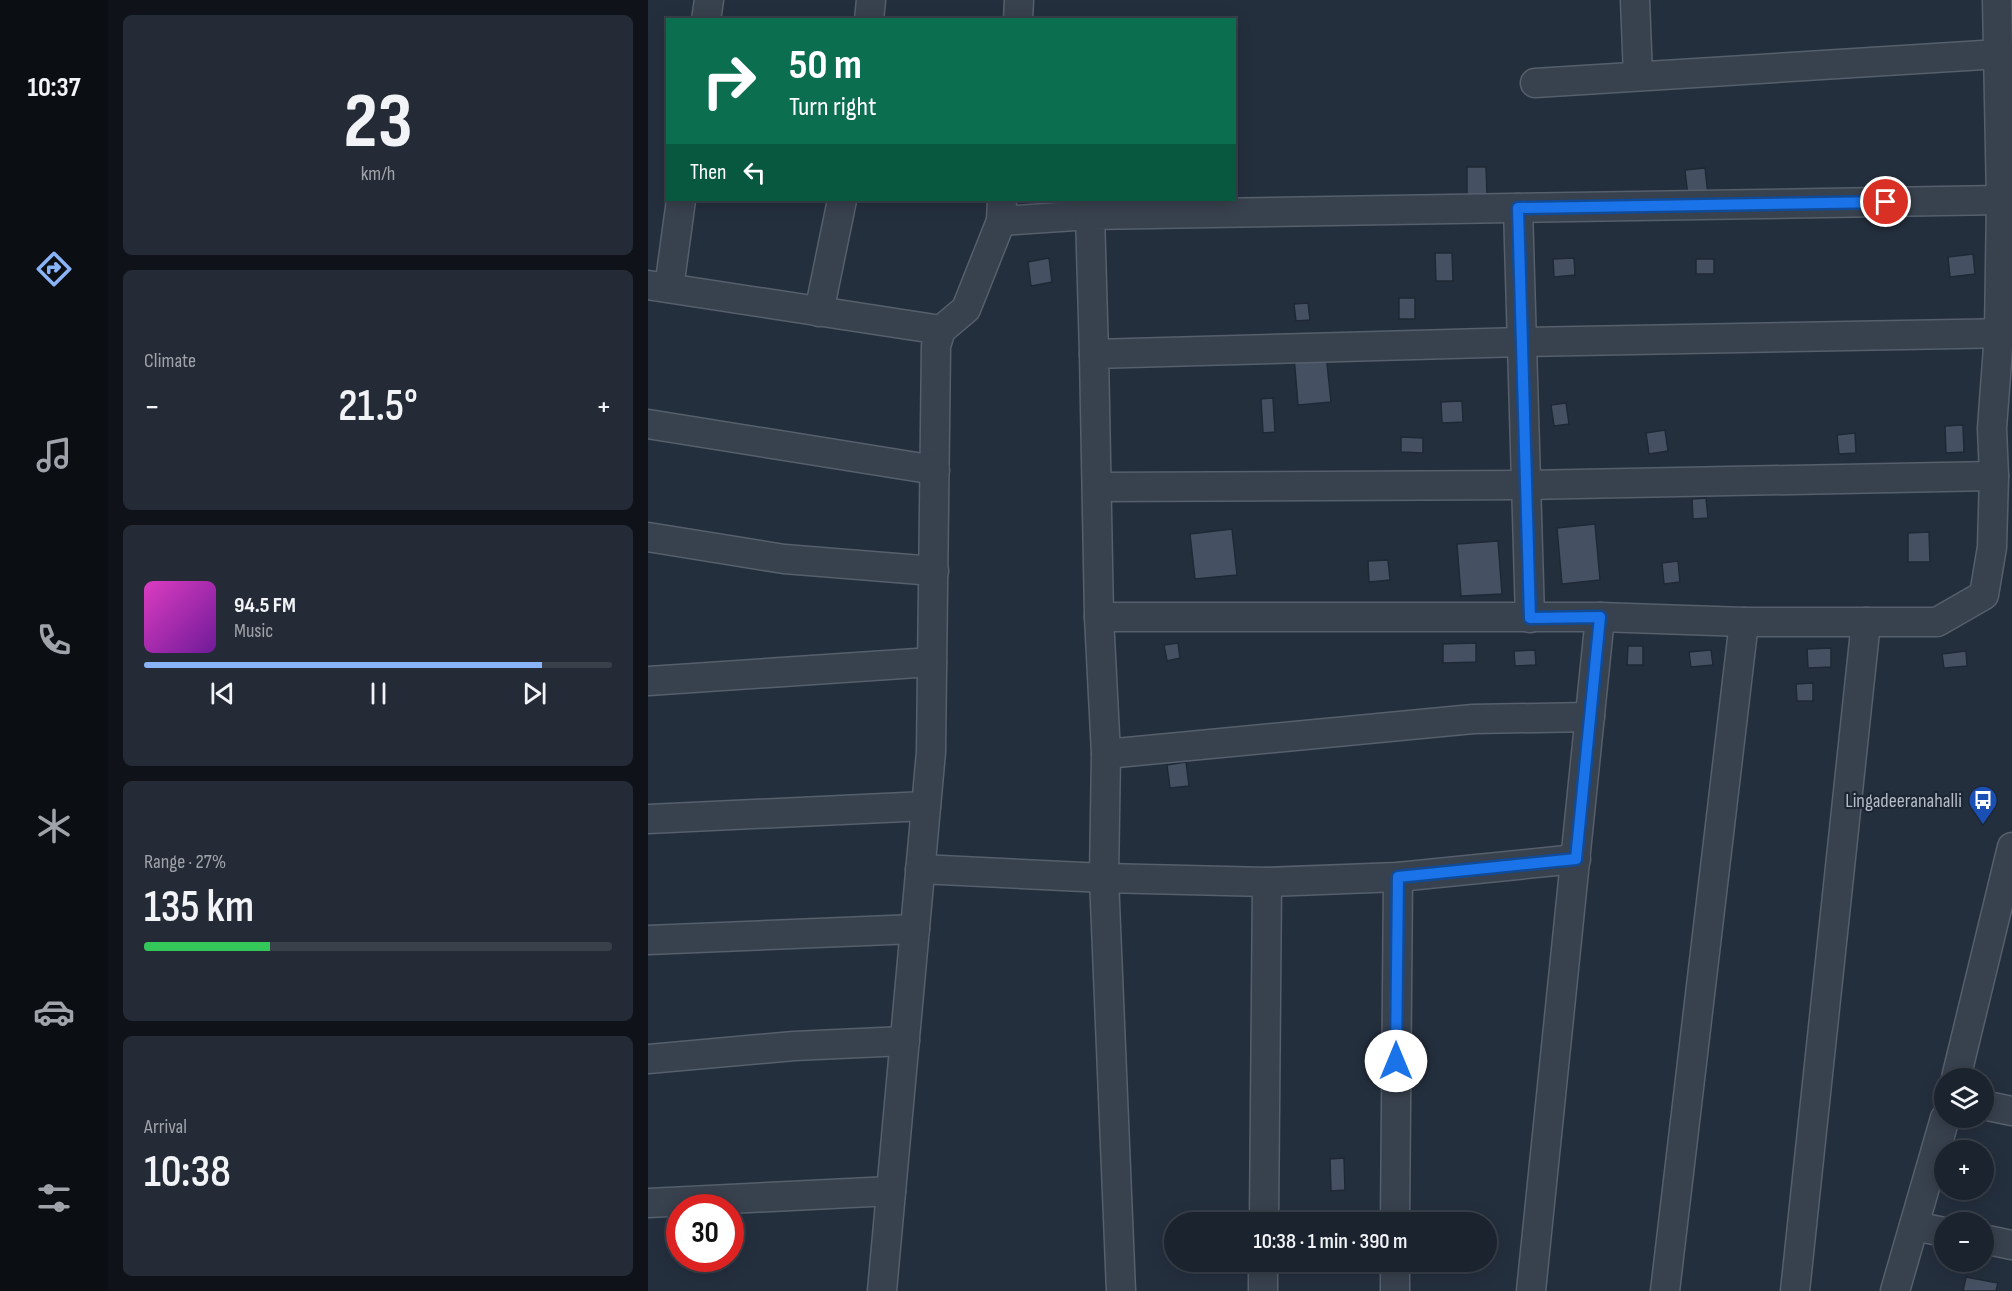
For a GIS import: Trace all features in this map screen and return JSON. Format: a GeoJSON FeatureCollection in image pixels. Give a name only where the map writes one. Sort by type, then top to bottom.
{"type":"FeatureCollection","features":[{"type":"Feature","properties":{"kind":"street"},"geometry":{"type":"LineString","coordinates":[[706,18],[709,0]]}},
{"type":"Feature","properties":{"kind":"street"},"geometry":{"type":"LineString","coordinates":[[869,18],[871,0]]}},
{"type":"Feature","properties":{"kind":"street"},"geometry":{"type":"LineString","coordinates":[[1018,18],[1019,0]]}},
{"type":"Feature","properties":{"kind":"street"},"geometry":{"type":"LineString","coordinates":[[1635,0],[1638,76]]}},
{"type":"Feature","properties":{"kind":"street"},"geometry":{"type":"LineString","coordinates":[[1099,617],[1600,617],[1744,622],[1937,622],[1984,595],[1992,547],[1994,476],[1992,428],[2005,333],[1998,0]]}},
{"type":"Feature","properties":{"kind":"street"},"geometry":{"type":"LineString","coordinates":[[1535,83],[1999,54]]}},
{"type":"Feature","properties":{"kind":"street"},"geometry":{"type":"LineString","coordinates":[[882,1291],[931,752],[936,346],[941,330],[966,309],[1002,210],[1090,215],[2001,200]]}},
{"type":"Feature","properties":{"kind":"street"},"geometry":{"type":"LineString","coordinates":[[681,201],[658,286],[941,330]]}},
{"type":"Feature","properties":{"kind":"street"},"geometry":{"type":"LineString","coordinates":[[819,312],[842,201]]}},
{"type":"Feature","properties":{"kind":"street"},"geometry":{"type":"LineString","coordinates":[[1518,208],[1530,618]]}},
{"type":"Feature","properties":{"kind":"street"},"geometry":{"type":"LineString","coordinates":[[1090,215],[1099,617],[1106,754],[1104,878],[1121,1291]]}},
{"type":"Feature","properties":{"kind":"street"},"geometry":{"type":"LineString","coordinates":[[1094,354],[1522,342],[2005,333]]}},
{"type":"Feature","properties":{"kind":"street"},"geometry":{"type":"LineString","coordinates":[[648,424],[935,470]]}},
{"type":"Feature","properties":{"kind":"street"},"geometry":{"type":"LineString","coordinates":[[1097,487],[1526,485],[1994,476]]}},
{"type":"Feature","properties":{"kind":"street"},"geometry":{"type":"LineString","coordinates":[[648,537],[784,559],[934,571]]}},
{"type":"Feature","properties":{"kind":"street"},"geometry":{"type":"LineString","coordinates":[[1531,1291],[1600,617]]}},
{"type":"Feature","properties":{"kind":"street"},"geometry":{"type":"LineString","coordinates":[[1665,1291],[1744,622]]}},
{"type":"Feature","properties":{"kind":"street"},"geometry":{"type":"LineString","coordinates":[[1795,1291],[1866,622]]}},
{"type":"Feature","properties":{"kind":"street"},"geometry":{"type":"LineString","coordinates":[[648,681],[932,662]]}},
{"type":"Feature","properties":{"kind":"street"},"geometry":{"type":"LineString","coordinates":[[1106,754],[1473,719],[1590,717]]}},
{"type":"Feature","properties":{"kind":"street"},"geometry":{"type":"LineString","coordinates":[[648,819],[926,806]]}},
{"type":"Feature","properties":{"kind":"street"},"geometry":{"type":"LineString","coordinates":[[1958,1068],[2011,851]]}},
{"type":"Feature","properties":{"kind":"street"},"geometry":{"type":"LineString","coordinates":[[920,868],[1104,878],[1268,882],[1398,877],[1576,859]]}},
{"type":"Feature","properties":{"kind":"street"},"geometry":{"type":"LineString","coordinates":[[1395,1212],[1398,877]]}},
{"type":"Feature","properties":{"kind":"street"},"geometry":{"type":"LineString","coordinates":[[1264,1212],[1268,882]]}},
{"type":"Feature","properties":{"kind":"street"},"geometry":{"type":"LineString","coordinates":[[648,940],[915,929]]}},
{"type":"Feature","properties":{"kind":"street"},"geometry":{"type":"LineString","coordinates":[[648,1059],[794,1046],[905,1041]]}},
{"type":"Feature","properties":{"kind":"street"},"geometry":{"type":"LineString","coordinates":[[1994,1107],[2012,1111]]}},
{"type":"Feature","properties":{"kind":"street"},"geometry":{"type":"LineString","coordinates":[[1895,1291],[1942,1128]]}},
{"type":"Feature","properties":{"kind":"street"},"geometry":{"type":"LineString","coordinates":[[648,1203],[891,1191]]}},
{"type":"Feature","properties":{"kind":"street"},"geometry":{"type":"LineString","coordinates":[[1914,1226],[1934,1230]]}},
{"type":"Feature","properties":{"kind":"street"},"geometry":{"type":"LineString","coordinates":[[1994,1241],[2012,1245]]}},
{"type":"Feature","properties":{"kind":"street"},"geometry":{"type":"LineString","coordinates":[[1263,1272],[1263,1291]]}},
{"type":"Feature","properties":{"kind":"street"},"geometry":{"type":"LineString","coordinates":[[1395,1272],[1395,1291]]}},
{"type":"Feature","properties":{"kind":"building"},"geometry":{"type":"Polygon","coordinates":[[[1467,167],[1486,167],[1487,195],[1467,196],[1467,167]]]}},
{"type":"Feature","properties":{"kind":"building"},"geometry":{"type":"Polygon","coordinates":[[[1705,168],[1708,195],[1688,197],[1685,170],[1705,168]]]}},
{"type":"Feature","properties":{"kind":"building"},"geometry":{"type":"Polygon","coordinates":[[[1435,253],[1452,253],[1453,281],[1436,281],[1435,253]]]}},
{"type":"Feature","properties":{"kind":"building"},"geometry":{"type":"Polygon","coordinates":[[[1973,254],[1975,274],[1950,277],[1948,257],[1973,254]]]}},
{"type":"Feature","properties":{"kind":"building"},"geometry":{"type":"Polygon","coordinates":[[[1049,258],[1052,282],[1031,286],[1028,262],[1049,258]]]}},
{"type":"Feature","properties":{"kind":"building"},"geometry":{"type":"Polygon","coordinates":[[[1574,258],[1575,275],[1554,277],[1553,259],[1574,258]]]}},
{"type":"Feature","properties":{"kind":"building"},"geometry":{"type":"Polygon","coordinates":[[[1696,259],[1714,259],[1714,274],[1696,274],[1696,259]]]}},
{"type":"Feature","properties":{"kind":"building"},"geometry":{"type":"Polygon","coordinates":[[[1399,298],[1415,298],[1415,319],[1399,319],[1399,298]]]}},
{"type":"Feature","properties":{"kind":"building"},"geometry":{"type":"Polygon","coordinates":[[[1308,303],[1310,320],[1296,321],[1294,304],[1308,303]]]}},
{"type":"Feature","properties":{"kind":"building"},"geometry":{"type":"Polygon","coordinates":[[[1326,354],[1331,402],[1298,405],[1294,356],[1326,354]]]}},
{"type":"Feature","properties":{"kind":"building"},"geometry":{"type":"Polygon","coordinates":[[[1273,398],[1275,432],[1263,433],[1261,399],[1273,398]]]}},
{"type":"Feature","properties":{"kind":"building"},"geometry":{"type":"Polygon","coordinates":[[[1462,401],[1463,422],[1442,423],[1441,402],[1462,401]]]}},
{"type":"Feature","properties":{"kind":"building"},"geometry":{"type":"Polygon","coordinates":[[[1566,403],[1569,424],[1554,426],[1551,405],[1566,403]]]}},
{"type":"Feature","properties":{"kind":"building"},"geometry":{"type":"Polygon","coordinates":[[[1963,425],[1964,452],[1946,453],[1945,426],[1963,425]]]}},
{"type":"Feature","properties":{"kind":"building"},"geometry":{"type":"Polygon","coordinates":[[[1665,430],[1668,451],[1649,454],[1646,433],[1665,430]]]}},
{"type":"Feature","properties":{"kind":"building"},"geometry":{"type":"Polygon","coordinates":[[[1855,433],[1856,453],[1839,454],[1837,435],[1855,433]]]}},
{"type":"Feature","properties":{"kind":"building"},"geometry":{"type":"Polygon","coordinates":[[[1401,437],[1423,438],[1423,453],[1401,452],[1401,437]]]}},
{"type":"Feature","properties":{"kind":"building"},"geometry":{"type":"Polygon","coordinates":[[[1706,498],[1708,518],[1693,519],[1692,499],[1706,498]]]}},
{"type":"Feature","properties":{"kind":"building"},"geometry":{"type":"Polygon","coordinates":[[[1595,524],[1600,580],[1562,584],[1557,528],[1595,524]]]}},
{"type":"Feature","properties":{"kind":"building"},"geometry":{"type":"Polygon","coordinates":[[[1232,529],[1237,575],[1195,579],[1190,534],[1232,529]]]}},
{"type":"Feature","properties":{"kind":"building"},"geometry":{"type":"Polygon","coordinates":[[[1929,532],[1930,562],[1908,562],[1908,533],[1929,532]]]}},
{"type":"Feature","properties":{"kind":"building"},"geometry":{"type":"Polygon","coordinates":[[[1498,541],[1502,594],[1461,596],[1457,544],[1498,541]]]}},
{"type":"Feature","properties":{"kind":"building"},"geometry":{"type":"Polygon","coordinates":[[[1388,560],[1390,580],[1369,582],[1368,561],[1388,560]]]}},
{"type":"Feature","properties":{"kind":"building"},"geometry":{"type":"Polygon","coordinates":[[[1678,561],[1680,582],[1664,584],[1662,563],[1678,561]]]}},
{"type":"Feature","properties":{"kind":"building"},"geometry":{"type":"Polygon","coordinates":[[[1178,643],[1180,658],[1167,661],[1164,645],[1178,643]]]}},
{"type":"Feature","properties":{"kind":"building"},"geometry":{"type":"Polygon","coordinates":[[[1476,643],[1476,662],[1443,663],[1443,644],[1476,643]]]}},
{"type":"Feature","properties":{"kind":"building"},"geometry":{"type":"Polygon","coordinates":[[[1628,646],[1643,646],[1643,665],[1627,665],[1628,646]]]}},
{"type":"Feature","properties":{"kind":"building"},"geometry":{"type":"Polygon","coordinates":[[[1831,648],[1831,667],[1808,668],[1807,649],[1831,648]]]}},
{"type":"Feature","properties":{"kind":"building"},"geometry":{"type":"Polygon","coordinates":[[[1535,650],[1536,665],[1515,666],[1514,651],[1535,650]]]}},
{"type":"Feature","properties":{"kind":"building"},"geometry":{"type":"Polygon","coordinates":[[[1711,650],[1713,665],[1691,667],[1689,652],[1711,650]]]}},
{"type":"Feature","properties":{"kind":"building"},"geometry":{"type":"Polygon","coordinates":[[[1966,651],[1967,666],[1944,668],[1942,654],[1966,651]]]}},
{"type":"Feature","properties":{"kind":"building"},"geometry":{"type":"Polygon","coordinates":[[[1813,683],[1813,701],[1797,701],[1796,684],[1813,683]]]}},
{"type":"Feature","properties":{"kind":"building"},"geometry":{"type":"Polygon","coordinates":[[[1186,762],[1189,786],[1170,788],[1167,765],[1186,762]]]}},
{"type":"Feature","properties":{"kind":"building"},"geometry":{"type":"Polygon","coordinates":[[[1344,1158],[1345,1190],[1331,1191],[1330,1159],[1344,1158]]]}},
{"type":"Feature","properties":{"kind":"building"},"geometry":{"type":"Polygon","coordinates":[[[1966,1277],[1998,1283],[1996,1291],[1963,1291],[1966,1277]]]}},
{"type":"Feature","properties":{"kind":"place","name":"Lingadeeranahalli"},"geometry":{"type":"Point","coordinates":[1983,826]}},
{"type":"Feature","properties":{"kind":"route"},"geometry":{"type":"LineString","coordinates":[[1396,1061],[1398,877],[1576,859],[1600,617],[1530,618],[1518,208],[1886,202]]}}]}
